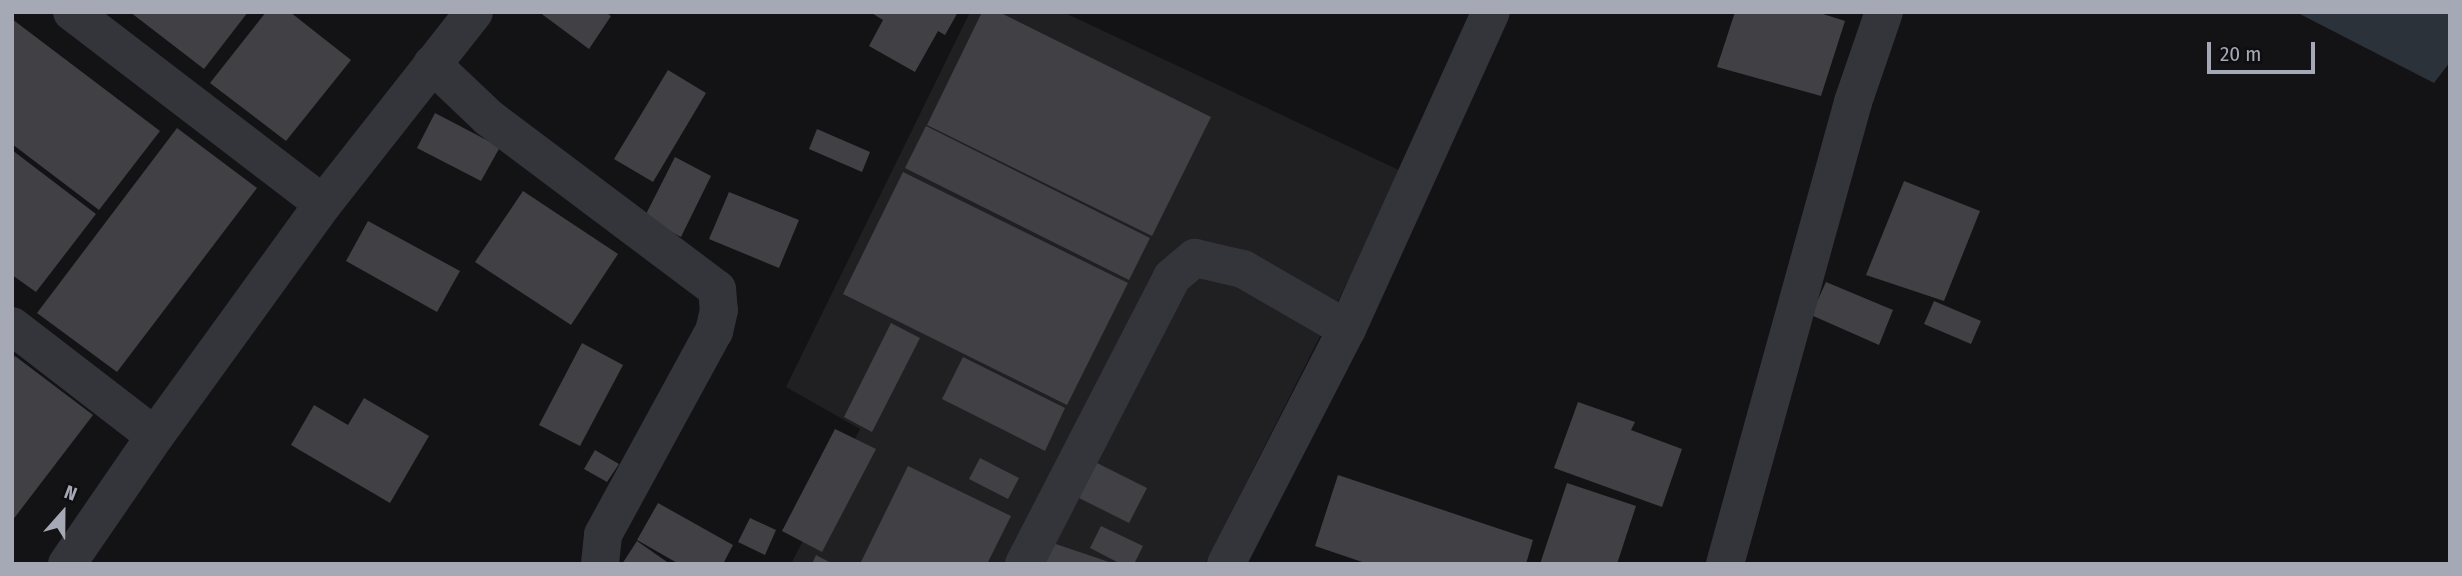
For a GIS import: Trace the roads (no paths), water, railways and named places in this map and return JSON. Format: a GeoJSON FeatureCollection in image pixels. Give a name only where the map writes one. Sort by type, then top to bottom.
{"type":"FeatureCollection","features":[{"type":"Feature","properties":{"kind":"street"},"geometry":{"type":"LineString","coordinates":[[72,12],[323,204]]}},
{"type":"Feature","properties":{"kind":"street"},"geometry":{"type":"LineString","coordinates":[[67,564],[155,436],[323,204],[474,12]]}},
{"type":"Feature","properties":{"kind":"street"},"geometry":{"type":"LineString","coordinates":[[1226,564],[1347,329],[1491,12]]}},
{"type":"Feature","properties":{"kind":"street"},"geometry":{"type":"LineString","coordinates":[[1725,564],[1853,102],[1884,12]]}},
{"type":"Feature","properties":{"kind":"street"},"geometry":{"type":"LineString","coordinates":[[432,64],[488,118],[717,289],[719,310],[714,331],[603,535],[600,564]]}},
{"type":"Feature","properties":{"kind":"street"},"geometry":{"type":"LineString","coordinates":[[1024,564],[1172,277],[1195,258],[1243,269],[1347,329]]}},
{"type":"Feature","properties":{"kind":"street"},"geometry":{"type":"LineString","coordinates":[[12,326],[155,436]]}}]}
